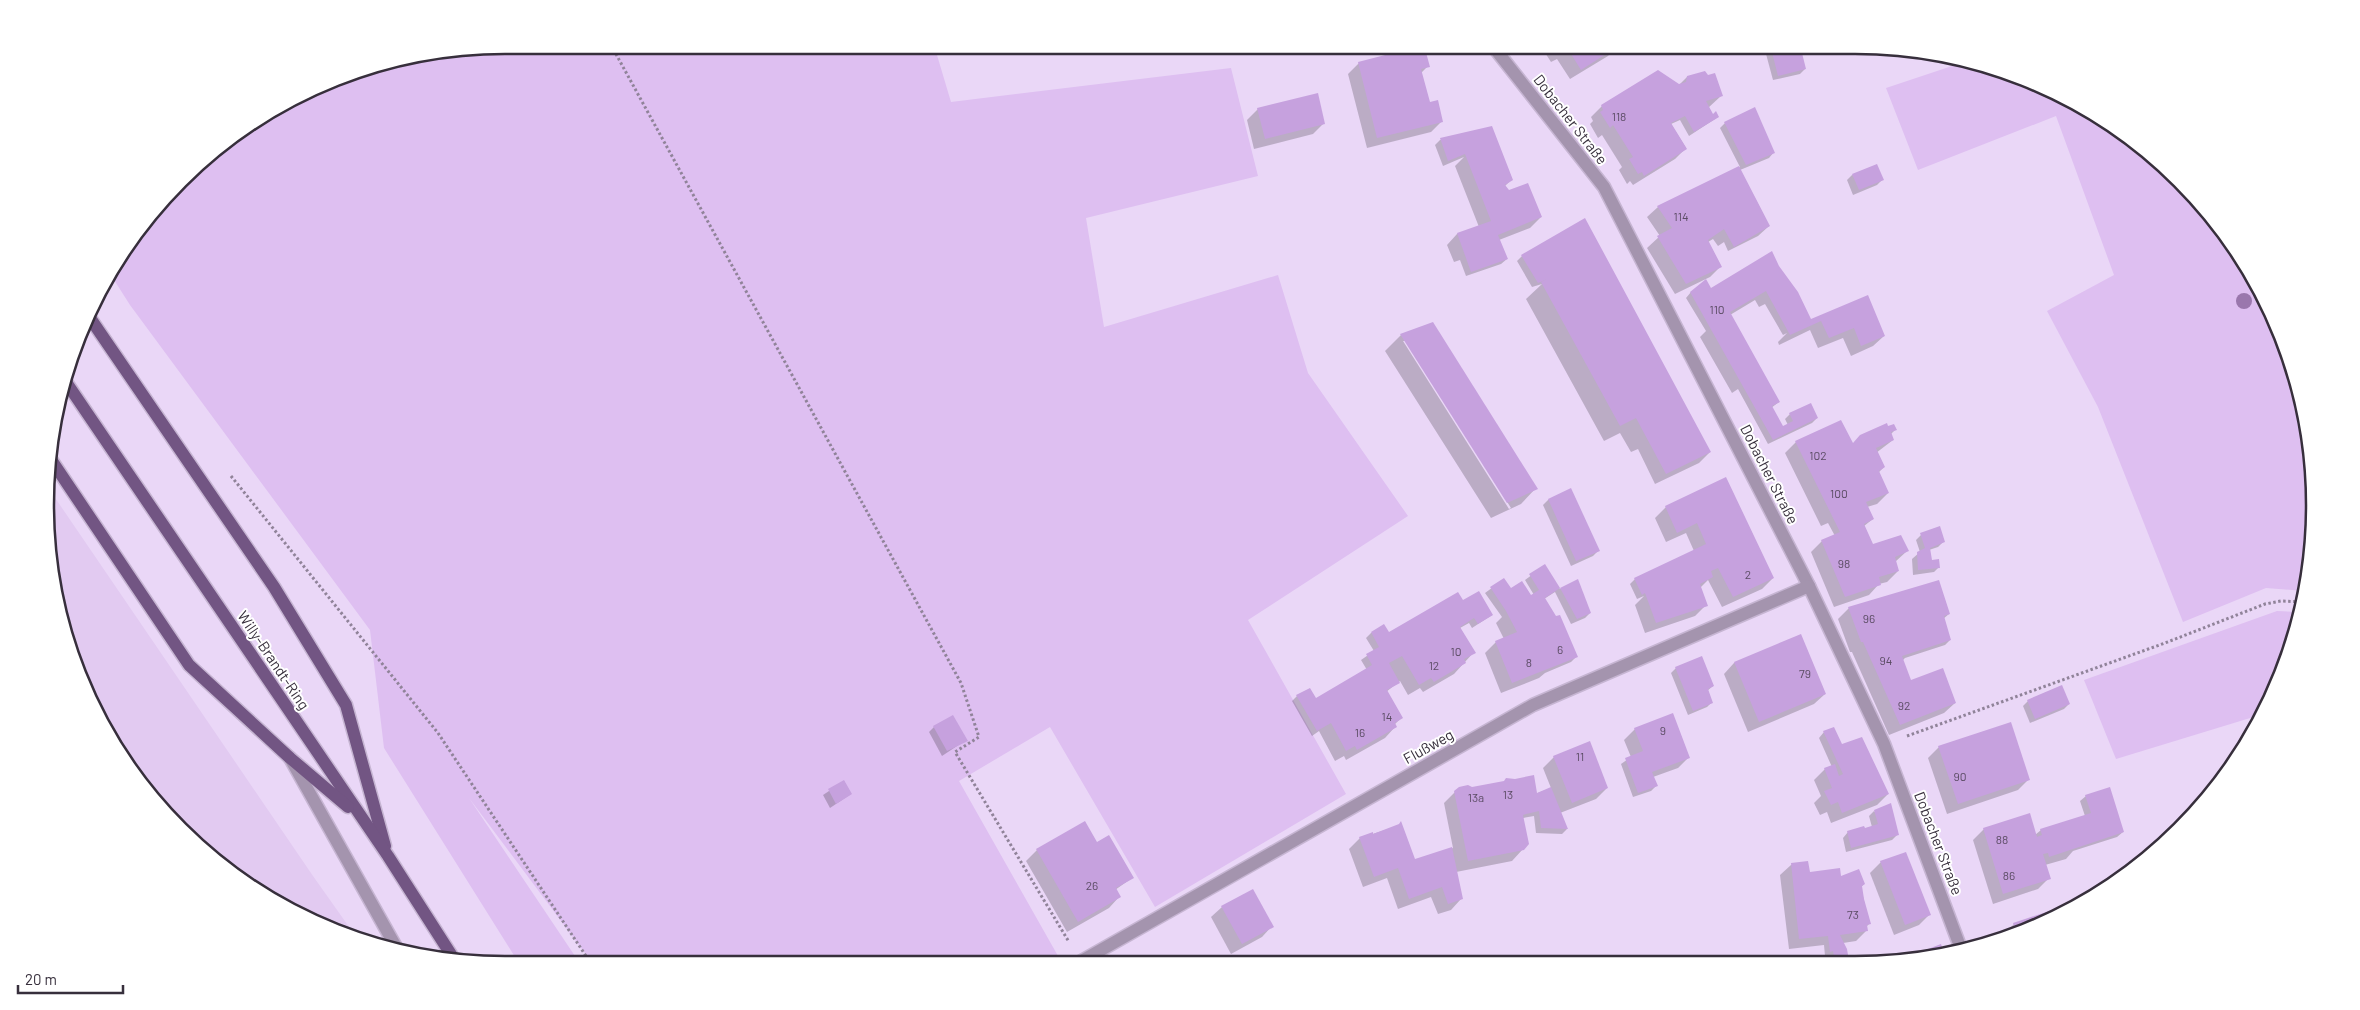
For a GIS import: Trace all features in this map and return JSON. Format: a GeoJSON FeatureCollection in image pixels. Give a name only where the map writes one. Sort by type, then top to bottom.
{"type":"FeatureCollection","features":[{"type":"Feature","properties":{"kind":"main road"},"geometry":{"type":"LineString","coordinates":[[93,322],[274,588],[346,705],[388,856]]}},
{"type":"Feature","properties":{"kind":"main road","name":"Willy-Brandt-Ring"},"geometry":{"type":"LineString","coordinates":[[69,387],[359,816],[388,856],[450,952]]}},
{"type":"Feature","properties":{"kind":"main road"},"geometry":{"type":"LineString","coordinates":[[56,467],[190,665],[290,758],[359,816]]}},
{"type":"Feature","properties":{"kind":"street","name":"Dobacher Straße"},"geometry":{"type":"LineString","coordinates":[[1499,54],[1604,187],[1809,586],[1884,744],[1959,944]]}},
{"type":"Feature","properties":{"kind":"street","name":"Flußweg"},"geometry":{"type":"LineString","coordinates":[[1091,956],[1533,705],[1809,586]]}},
{"type":"Feature","properties":{"kind":"street"},"geometry":{"type":"LineString","coordinates":[[290,758],[393,942]]}},
{"type":"Feature","properties":{"kind":"path"},"geometry":{"type":"LineString","coordinates":[[616,54],[961,682],[979,737],[955,752],[1076,956]]}},
{"type":"Feature","properties":{"kind":"path"},"geometry":{"type":"LineString","coordinates":[[227,471],[438,733],[586,956]]}},
{"type":"Feature","properties":{"kind":"path"},"geometry":{"type":"LineString","coordinates":[[1884,744],[2165,643],[2265,604],[2282,600],[2296,601]]}},
{"type":"Feature","properties":{"kind":"shaded area"},"geometry":{"type":"Polygon","coordinates":[[[505,54],[937,54],[951,102],[1231,68],[1258,176],[1086,218],[1104,327],[1278,275],[1308,373],[1408,516],[1248,620],[1346,794],[1155,907],[1050,727],[959,781],[1058,956],[587,956],[469,798],[575,956],[514,956],[384,748],[370,630],[130,305],[114,279],[147,230],[166,207],[207,166],[254,130],[305,100],[360,78],[417,62],[475,55],[505,54]]]}},
{"type":"Feature","properties":{"kind":"shaded area"},"geometry":{"type":"Polygon","coordinates":[[[1955,65],[2028,88],[2081,114],[2130,147],[2174,186],[2213,230],[2246,279],[2260,305],[2282,360],[2298,417],[2305,475],[2306,505],[2305,535],[2298,590],[2266,588],[2183,622],[2098,407],[2047,311],[2114,275],[2056,116],[1918,170],[1886,88],[1955,65]]]}},
{"type":"Feature","properties":{"kind":"shaded area"},"geometry":{"type":"Polygon","coordinates":[[[54,497],[350,928],[305,910],[279,896],[230,863],[207,844],[166,803],[130,756],[100,705],[88,678],[69,622],[58,564],[54,497]]]}},
{"type":"Feature","properties":{"kind":"shaded area"},"geometry":{"type":"Polygon","coordinates":[[[2277,611],[2293,612],[2272,678],[2254,717],[2116,759],[2084,680],[2277,611]]]}},
{"type":"Feature","properties":{"kind":"building"},"geometry":{"type":"Polygon","coordinates":[[[1389,54],[1426,54],[1430,67],[1421,69],[1430,102],[1438,100],[1443,122],[1377,138],[1358,62],[1389,54]]]}},
{"type":"Feature","properties":{"kind":"building"},"geometry":{"type":"Polygon","coordinates":[[[1571,54],[1606,54],[1581,70],[1571,54]]]}},
{"type":"Feature","properties":{"kind":"building"},"geometry":{"type":"Polygon","coordinates":[[[1772,54],[1802,54],[1806,69],[1778,76],[1772,54]]]}},
{"type":"Feature","properties":{"kind":"building"},"geometry":{"type":"Polygon","coordinates":[[[1658,70],[1679,84],[1686,82],[1687,76],[1705,71],[1708,75],[1715,73],[1723,96],[1706,101],[1713,114],[1716,111],[1719,117],[1694,132],[1685,116],[1671,123],[1687,149],[1644,176],[1642,172],[1638,174],[1629,159],[1633,157],[1613,125],[1610,128],[1600,112],[1603,110],[1601,105],[1658,70]]]}},
{"type":"Feature","properties":{"kind":"building"},"geometry":{"type":"Polygon","coordinates":[[[1318,93],[1325,124],[1265,139],[1257,108],[1318,93]]]}},
{"type":"Feature","properties":{"kind":"building"},"geometry":{"type":"Polygon","coordinates":[[[1755,107],[1775,153],[1746,165],[1724,122],[1755,107]]]}},
{"type":"Feature","properties":{"kind":"building"},"geometry":{"type":"Polygon","coordinates":[[[1492,126],[1513,180],[1505,185],[1509,190],[1528,183],[1542,217],[1498,235],[1508,259],[1471,272],[1457,233],[1491,221],[1465,154],[1448,161],[1440,138],[1492,126]]]}},
{"type":"Feature","properties":{"kind":"building"},"geometry":{"type":"Polygon","coordinates":[[[1877,164],[1884,180],[1859,190],[1852,174],[1877,164]]]}},
{"type":"Feature","properties":{"kind":"building"},"geometry":{"type":"Polygon","coordinates":[[[1739,166],[1770,226],[1734,247],[1724,229],[1708,240],[1722,267],[1686,284],[1657,236],[1672,228],[1657,206],[1739,166]]]}},
{"type":"Feature","properties":{"kind":"building"},"geometry":{"type":"Polygon","coordinates":[[[1585,218],[1711,452],[1666,474],[1636,418],[1620,426],[1541,282],[1547,279],[1538,283],[1521,255],[1585,218]]]}},
{"type":"Feature","properties":{"kind":"building"},"geometry":{"type":"Polygon","coordinates":[[[1772,251],[1779,266],[1798,292],[1811,319],[1868,295],[1885,336],[1861,346],[1854,328],[1829,338],[1821,321],[1790,335],[1766,291],[1730,312],[1780,402],[1772,406],[1783,426],[1793,421],[1789,413],[1811,403],[1818,418],[1773,440],[1690,292],[1706,279],[1711,288],[1772,251]]]}},
{"type":"Feature","properties":{"kind":"building"},"geometry":{"type":"Polygon","coordinates":[[[1433,322],[1538,489],[1507,503],[1400,334],[1433,322]]]}},
{"type":"Feature","properties":{"kind":"building"},"geometry":{"type":"Polygon","coordinates":[[[1841,420],[1853,443],[1860,435],[1887,423],[1888,426],[1894,424],[1897,430],[1891,432],[1894,440],[1876,448],[1885,467],[1879,471],[1889,493],[1866,502],[1874,519],[1864,524],[1873,544],[1901,535],[1909,551],[1895,557],[1899,571],[1879,577],[1881,585],[1845,597],[1821,540],[1840,532],[1795,441],[1841,420]]]}},
{"type":"Feature","properties":{"kind":"building"},"geometry":{"type":"Polygon","coordinates":[[[1726,477],[1774,578],[1733,597],[1718,568],[1711,571],[1713,577],[1700,584],[1708,606],[1656,623],[1645,593],[1642,595],[1634,578],[1706,544],[1697,523],[1677,533],[1665,506],[1726,477]]]}},
{"type":"Feature","properties":{"kind":"building"},"geometry":{"type":"Polygon","coordinates":[[[1571,488],[1600,551],[1576,561],[1548,499],[1571,488]]]}},
{"type":"Feature","properties":{"kind":"building"},"geometry":{"type":"Polygon","coordinates":[[[1940,526],[1945,542],[1930,548],[1932,560],[1939,559],[1940,568],[1918,570],[1917,552],[1925,548],[1920,533],[1940,526]]]}},
{"type":"Feature","properties":{"kind":"building"},"geometry":{"type":"Polygon","coordinates":[[[1545,564],[1560,588],[1545,598],[1556,616],[1560,615],[1578,657],[1512,683],[1495,641],[1517,632],[1490,587],[1504,578],[1511,588],[1522,581],[1531,595],[1539,590],[1529,574],[1545,564]]]}},
{"type":"Feature","properties":{"kind":"building"},"geometry":{"type":"Polygon","coordinates":[[[1578,579],[1591,613],[1577,619],[1560,588],[1578,579]]]}},
{"type":"Feature","properties":{"kind":"building"},"geometry":{"type":"Polygon","coordinates":[[[1939,580],[1950,614],[1944,616],[1951,640],[1902,656],[1911,680],[1943,668],[1956,703],[1900,725],[1863,642],[1861,642],[1848,607],[1939,580]]]}},
{"type":"Feature","properties":{"kind":"building"},"geometry":{"type":"Polygon","coordinates":[[[1479,591],[1493,615],[1478,624],[1474,618],[1460,627],[1476,653],[1464,659],[1466,663],[1434,682],[1431,678],[1419,685],[1402,656],[1389,663],[1400,683],[1387,690],[1403,718],[1395,723],[1397,727],[1357,750],[1355,746],[1346,751],[1331,723],[1317,731],[1296,695],[1310,688],[1316,698],[1372,665],[1366,654],[1379,647],[1371,632],[1384,624],[1389,632],[1458,592],[1463,600],[1479,591]]]}},
{"type":"Feature","properties":{"kind":"building"},"geometry":{"type":"Polygon","coordinates":[[[1801,634],[1826,694],[1759,722],[1734,662],[1801,634]]]}},
{"type":"Feature","properties":{"kind":"building"},"geometry":{"type":"Polygon","coordinates":[[[1702,656],[1714,686],[1708,689],[1713,703],[1693,711],[1675,667],[1702,656]]]}},
{"type":"Feature","properties":{"kind":"building"},"geometry":{"type":"Polygon","coordinates":[[[2062,685],[2070,704],[2035,719],[2027,700],[2062,685]]]}},
{"type":"Feature","properties":{"kind":"building"},"geometry":{"type":"Polygon","coordinates":[[[1673,713],[1690,758],[1652,772],[1658,786],[1638,793],[1625,758],[1643,751],[1634,728],[1673,713]]]}},
{"type":"Feature","properties":{"kind":"building"},"geometry":{"type":"Polygon","coordinates":[[[953,715],[968,741],[947,751],[933,726],[953,715]]]}},
{"type":"Feature","properties":{"kind":"building"},"geometry":{"type":"Polygon","coordinates":[[[2011,722],[2030,780],[1958,804],[1938,746],[2011,722]]]}},
{"type":"Feature","properties":{"kind":"building"},"geometry":{"type":"Polygon","coordinates":[[[1834,727],[1842,744],[1862,737],[1889,794],[1842,813],[1838,802],[1831,805],[1824,791],[1832,788],[1824,768],[1835,764],[1839,776],[1843,774],[1823,731],[1834,727]]]}},
{"type":"Feature","properties":{"kind":"building"},"geometry":{"type":"Polygon","coordinates":[[[1590,741],[1608,788],[1572,803],[1553,756],[1590,741]]]}},
{"type":"Feature","properties":{"kind":"building"},"geometry":{"type":"Polygon","coordinates":[[[1534,775],[1537,793],[1551,787],[1568,829],[1541,828],[1539,811],[1526,814],[1523,815],[1529,844],[1524,850],[1468,861],[1454,791],[1459,787],[1468,785],[1472,787],[1504,781],[1506,778],[1515,779],[1534,775]]]}},
{"type":"Feature","properties":{"kind":"building"},"geometry":{"type":"Polygon","coordinates":[[[844,780],[852,794],[836,804],[828,789],[844,780]]]}},
{"type":"Feature","properties":{"kind":"building"},"geometry":{"type":"Polygon","coordinates":[[[2110,787],[2124,832],[2049,857],[2048,853],[2043,854],[2051,879],[2003,894],[1983,828],[2030,813],[2037,837],[2042,835],[2040,829],[2091,813],[2085,795],[2110,787]]]}},
{"type":"Feature","properties":{"kind":"building"},"geometry":{"type":"Polygon","coordinates":[[[1891,803],[1899,835],[1851,848],[1847,831],[1878,824],[1874,810],[1891,803]]]}},
{"type":"Feature","properties":{"kind":"building"},"geometry":{"type":"Polygon","coordinates":[[[1085,821],[1097,842],[1109,835],[1134,878],[1116,888],[1121,897],[1078,922],[1036,849],[1085,821]]]}},
{"type":"Feature","properties":{"kind":"building"},"geometry":{"type":"Polygon","coordinates":[[[1401,821],[1415,859],[1452,847],[1463,899],[1448,904],[1442,887],[1409,899],[1398,868],[1374,877],[1359,837],[1373,832],[1373,834],[1399,824],[1401,821]]]}},
{"type":"Feature","properties":{"kind":"building"},"geometry":{"type":"Polygon","coordinates":[[[1906,852],[1931,915],[1905,925],[1880,861],[1906,852]]]}},
{"type":"Feature","properties":{"kind":"building"},"geometry":{"type":"Polygon","coordinates":[[[1808,861],[1810,872],[1840,868],[1841,876],[1859,869],[1865,884],[1862,886],[1871,924],[1867,925],[1868,931],[1840,935],[1848,956],[1834,956],[1833,951],[1830,952],[1828,936],[1799,939],[1791,863],[1808,861]]]}},
{"type":"Feature","properties":{"kind":"building"},"geometry":{"type":"Polygon","coordinates":[[[1253,889],[1274,927],[1242,944],[1221,906],[1253,889]]]}},
{"type":"Feature","properties":{"kind":"building"},"geometry":{"type":"Polygon","coordinates":[[[2059,908],[2014,927],[2013,923],[2059,908]]]}},
{"type":"Feature","properties":{"kind":"building"},"geometry":{"type":"Polygon","coordinates":[[[1941,944],[1942,948],[1924,951],[1941,944]]]}}]}
